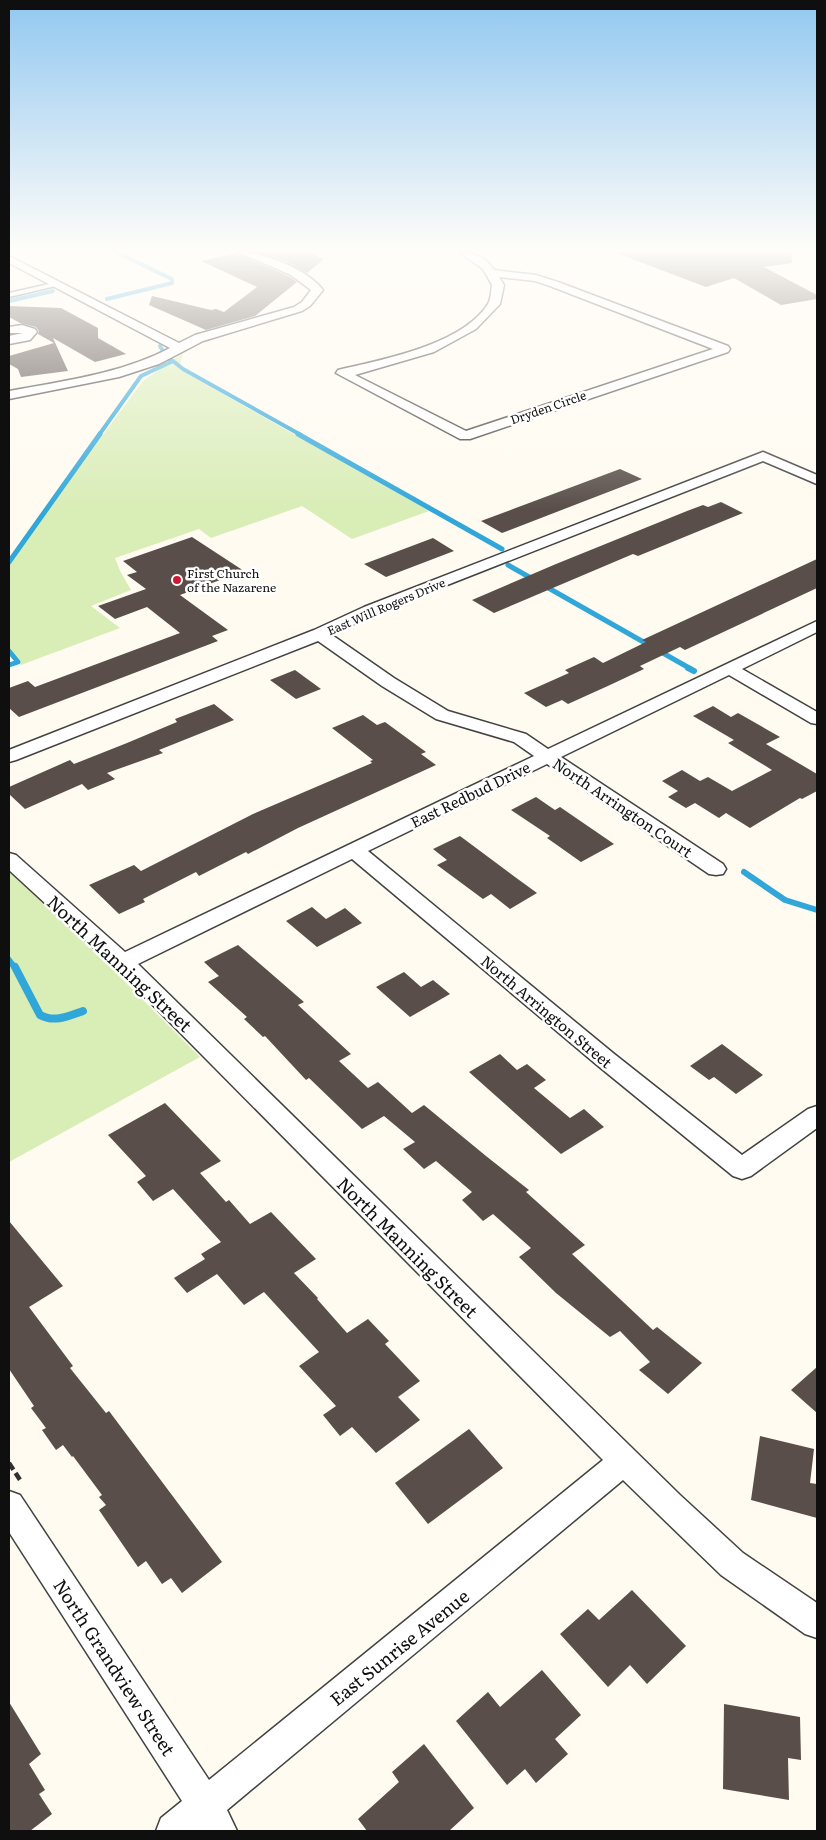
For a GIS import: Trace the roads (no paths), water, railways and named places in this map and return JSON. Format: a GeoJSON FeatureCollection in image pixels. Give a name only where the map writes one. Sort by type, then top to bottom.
{"type":"FeatureCollection","features":[{"type":"Feature","properties":{"kind":"street"},"geometry":{"type":"LineString","coordinates":[[159,338],[178,348]]}},
{"type":"Feature","properties":{"kind":"street"},"geometry":{"type":"LineString","coordinates":[[9,394],[71,384],[115,374],[155,361],[199,338]]}},
{"type":"Feature","properties":{"kind":"street","name":"Dryden Circle"},"geometry":{"type":"LineString","coordinates":[[451,338],[430,349],[374,366],[342,373],[371,386],[466,436],[724,349],[695,338]]}},
{"type":"Feature","properties":{"kind":"street","name":"East Will Rogers Drive"},"geometry":{"type":"LineString","coordinates":[[9,756],[320,634],[370,610],[762,456],[817,480]]}},
{"type":"Feature","properties":{"kind":"street","name":"East Redbud Drive"},"geometry":{"type":"LineString","coordinates":[[122,962],[817,626]]}},
{"type":"Feature","properties":{"kind":"street","name":"North Arrington Court"},"geometry":{"type":"LineString","coordinates":[[320,634],[388,682],[442,715],[493,728],[520,738],[716,869]]}},
{"type":"Feature","properties":{"kind":"street"},"geometry":{"type":"LineString","coordinates":[[730,669],[817,719]]}},
{"type":"Feature","properties":{"kind":"street","name":"North Arrington Street"},"geometry":{"type":"LineString","coordinates":[[354,850],[605,1059],[742,1170],[817,1115]]}},
{"type":"Feature","properties":{"kind":"street","name":"North Manning Street"},"geometry":{"type":"LineString","coordinates":[[9,859],[122,962],[623,1461],[732,1564],[817,1622]]}},
{"type":"Feature","properties":{"kind":"street","name":"East Sunrise Avenue"},"geometry":{"type":"LineString","coordinates":[[174,1831],[212,1819],[623,1461]]}},
{"type":"Feature","properties":{"kind":"street","name":"North Grandview Street"},"geometry":{"type":"LineString","coordinates":[[9,1505],[187,1776],[212,1819]]}},
{"type":"Feature","properties":{"kind":"waterway"},"geometry":{"type":"LineString","coordinates":[[160,346],[167,358],[173,361]]}},
{"type":"Feature","properties":{"kind":"waterway"},"geometry":{"type":"LineString","coordinates":[[99,435],[141,376],[173,361]]}},
{"type":"Feature","properties":{"kind":"waterway"},"geometry":{"type":"LineString","coordinates":[[173,361],[183,369],[301,435]]}},
{"type":"Feature","properties":{"kind":"waterway"},"geometry":{"type":"LineString","coordinates":[[9,562],[100,434]]}},
{"type":"Feature","properties":{"kind":"waterway"},"geometry":{"type":"LineString","coordinates":[[298,434],[502,549]]}},
{"type":"Feature","properties":{"kind":"waterway"},"geometry":{"type":"LineString","coordinates":[[508,565],[691,669]]}},
{"type":"Feature","properties":{"kind":"waterway"},"geometry":{"type":"LineString","coordinates":[[9,651],[18,662],[9,665]]}},
{"type":"Feature","properties":{"kind":"waterway"},"geometry":{"type":"LineString","coordinates":[[688,668],[694,671]]}},
{"type":"Feature","properties":{"kind":"waterway"},"geometry":{"type":"LineString","coordinates":[[744,872],[785,900],[817,910]]}},
{"type":"Feature","properties":{"kind":"waterway"},"geometry":{"type":"LineString","coordinates":[[9,960],[15,968]]}},
{"type":"Feature","properties":{"kind":"waterway"},"geometry":{"type":"LineString","coordinates":[[15,967],[40,1015],[56,1019],[83,1011]]}},
{"type":"Feature","properties":{"kind":"place","name":"First Church of the Nazarene"},"geometry":{"type":"Point","coordinates":[177,580]}}]}
